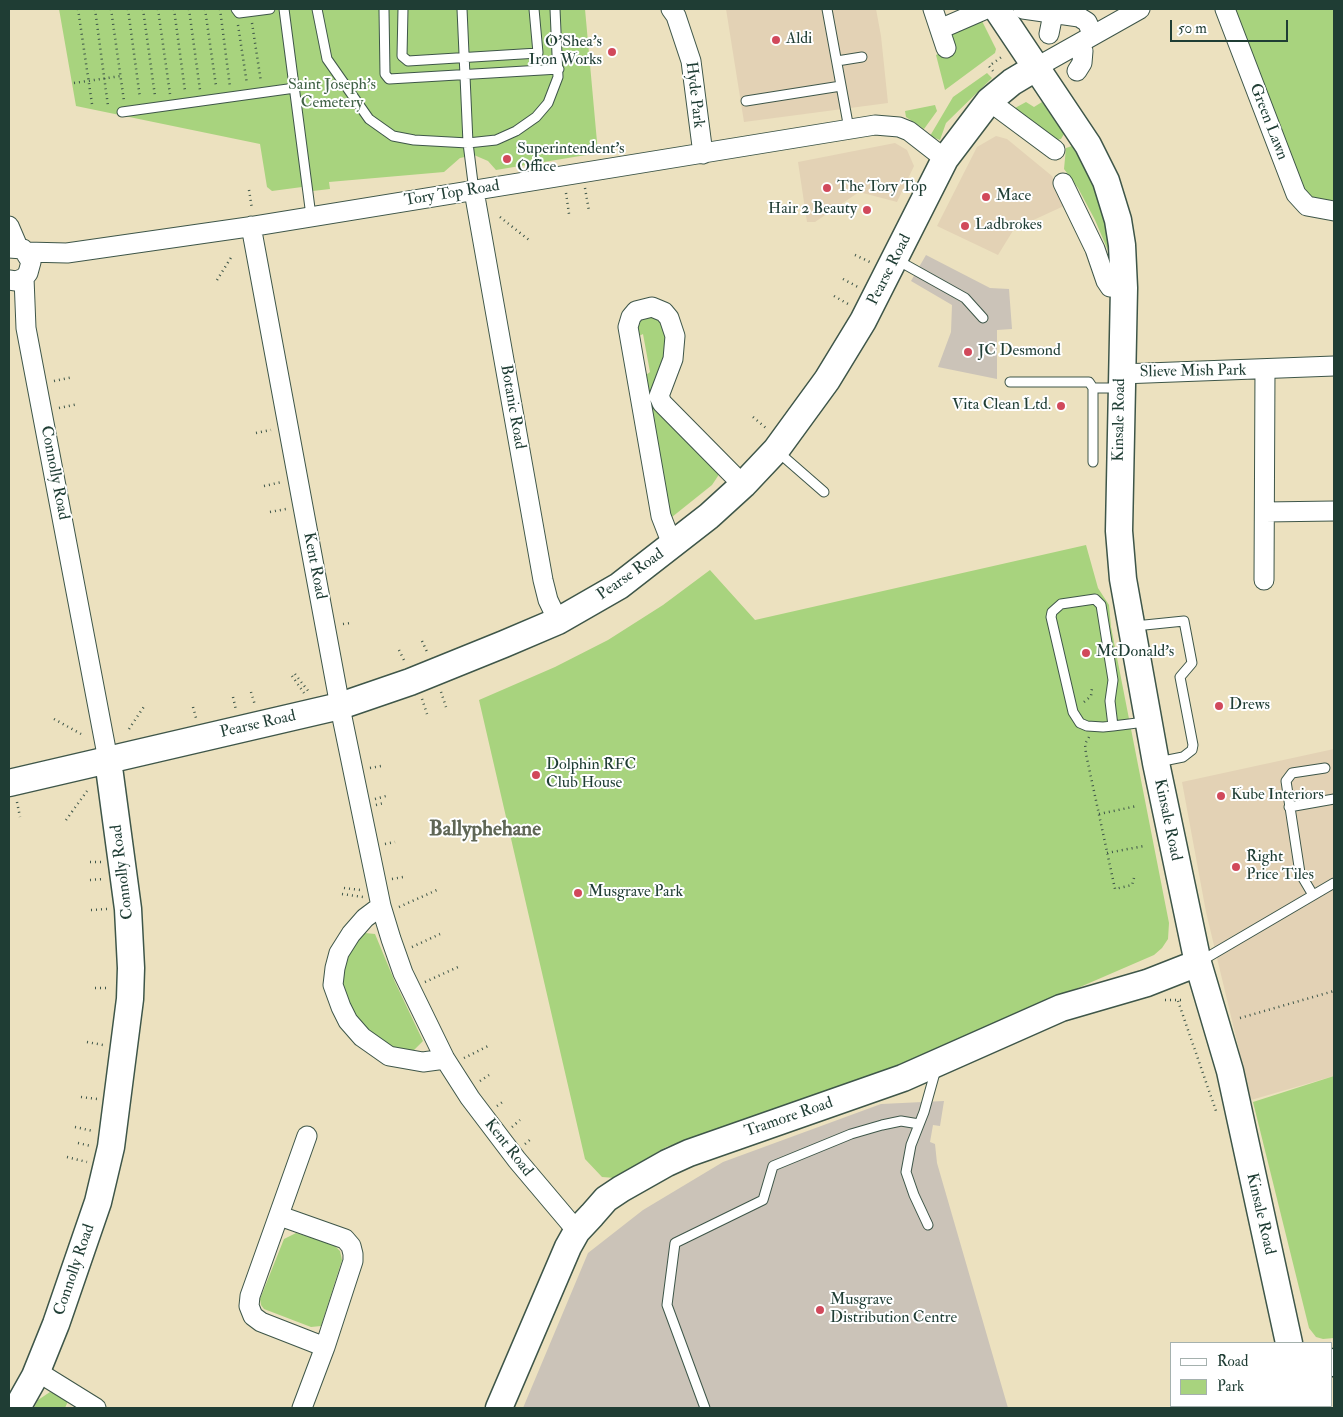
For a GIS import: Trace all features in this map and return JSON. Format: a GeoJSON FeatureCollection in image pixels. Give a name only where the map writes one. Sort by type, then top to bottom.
{"type":"FeatureCollection","features":[{"type":"Feature","properties":{"kind":"street","name":"Hyde Park"},"geometry":{"type":"LineString","coordinates":[[671,9],[676,16],[691,62],[703,154]]}},
{"type":"Feature","properties":{"kind":"street"},"geometry":{"type":"LineString","coordinates":[[933,9],[946,48]]}},
{"type":"Feature","properties":{"kind":"street"},"geometry":{"type":"LineString","coordinates":[[940,29],[986,9]]}},
{"type":"Feature","properties":{"kind":"street","name":"Kinsale Road"},"geometry":{"type":"LineString","coordinates":[[997,9],[1080,132],[1106,181],[1120,228],[1124,288],[1121,381],[1120,545],[1131,627],[1156,763],[1198,963],[1230,1071],[1289,1342]]}},
{"type":"Feature","properties":{"kind":"street"},"geometry":{"type":"LineString","coordinates":[[1023,9],[1084,19],[1086,40],[1082,63],[1077,72]]}},
{"type":"Feature","properties":{"kind":"street"},"geometry":{"type":"LineString","coordinates":[[1034,63],[1086,40],[1140,9]]}},
{"type":"Feature","properties":{"kind":"street","name":"Green Lawn"},"geometry":{"type":"LineString","coordinates":[[1225,9],[1296,194],[1307,206],[1315,210],[1334,211]]}},
{"type":"Feature","properties":{"kind":"street"},"geometry":{"type":"LineString","coordinates":[[1050,34],[1053,14]]}},
{"type":"Feature","properties":{"kind":"street","name":"Pearse Road"},"geometry":{"type":"LineString","coordinates":[[13,792],[108,760],[340,706],[445,668],[558,621],[618,586],[675,543],[743,485],[776,450],[832,372],[863,322],[945,158],[989,101],[1034,63]]}},
{"type":"Feature","properties":{"kind":"street"},"geometry":{"type":"LineString","coordinates":[[989,101],[1055,150]]}},
{"type":"Feature","properties":{"kind":"street","name":"Tory Top Road"},"geometry":{"type":"LineString","coordinates":[[17,279],[39,263],[67,253],[250,226],[875,125],[899,126],[909,131],[945,158]]}},
{"type":"Feature","properties":{"kind":"street"},"geometry":{"type":"LineString","coordinates":[[1063,183],[1095,249],[1106,281],[1110,287],[1124,288]]}},
{"type":"Feature","properties":{"kind":"street","name":"Botanic Road"},"geometry":{"type":"LineString","coordinates":[[474,190],[543,580],[548,600],[558,621]]}},
{"type":"Feature","properties":{"kind":"street"},"geometry":{"type":"LineString","coordinates":[[9,226],[18,249]]}},
{"type":"Feature","properties":{"kind":"street","name":"Kent Road"},"geometry":{"type":"LineString","coordinates":[[250,226],[340,706],[381,905],[403,973],[470,1098],[516,1160],[577,1231]]}},
{"type":"Feature","properties":{"kind":"street","name":"Tory Top Road"},"geometry":{"type":"LineString","coordinates":[[18,249],[67,253]]}},
{"type":"Feature","properties":{"kind":"street","name":"Connolly Road"},"geometry":{"type":"LineString","coordinates":[[17,1408],[35,1376],[68,1289],[106,1173],[130,999],[128,909],[108,760],[17,279],[31,262],[18,249]]}},
{"type":"Feature","properties":{"kind":"street","name":"Slieve Mish Park"},"geometry":{"type":"LineString","coordinates":[[1121,381],[1334,366]]}},
{"type":"Feature","properties":{"kind":"street","name":"Slieve Mish Park"},"geometry":{"type":"LineString","coordinates":[[1264,580],[1266,370]]}},
{"type":"Feature","properties":{"kind":"street"},"geometry":{"type":"LineString","coordinates":[[675,543],[668,534],[660,516],[650,398],[667,410],[743,485]]}},
{"type":"Feature","properties":{"kind":"street"},"geometry":{"type":"LineString","coordinates":[[1265,512],[1334,511]]}},
{"type":"Feature","properties":{"kind":"street"},"geometry":{"type":"LineString","coordinates":[[381,905],[365,918],[351,934],[339,953],[333,985],[341,1007],[348,1021],[362,1037],[389,1056],[423,1062],[451,1060]]}},
{"type":"Feature","properties":{"kind":"street","name":"Tramore Road"},"geometry":{"type":"LineString","coordinates":[[499,1408],[568,1247],[577,1231],[606,1199],[667,1163],[865,1092],[1062,1008],[1147,982],[1198,963]]}},
{"type":"Feature","properties":{"kind":"street"},"geometry":{"type":"LineString","coordinates":[[307,1136],[250,1296],[251,1311],[261,1322],[325,1347]]}},
{"type":"Feature","properties":{"kind":"street"},"geometry":{"type":"LineString","coordinates":[[280,1216],[345,1239],[351,1246],[353,1261],[325,1347],[302,1408]]}},
{"type":"Feature","properties":{"kind":"street"},"geometry":{"type":"LineString","coordinates":[[35,1376],[46,1377],[96,1408]]}},
{"type":"Feature","properties":{"kind":"lane"},"geometry":{"type":"LineString","coordinates":[[236,10],[239,13],[270,9]]}},
{"type":"Feature","properties":{"kind":"lane"},"geometry":{"type":"LineString","coordinates":[[284,9],[311,216]]}},
{"type":"Feature","properties":{"kind":"lane"},"geometry":{"type":"LineString","coordinates":[[316,9],[327,58],[369,119],[394,136],[414,140],[468,143],[496,140],[516,131],[536,118],[553,94],[559,68],[555,9]]}},
{"type":"Feature","properties":{"kind":"lane"},"geometry":{"type":"LineString","coordinates":[[403,9],[403,58],[408,61],[538,53],[534,9]]}},
{"type":"Feature","properties":{"kind":"lane"},"geometry":{"type":"LineString","coordinates":[[462,9],[468,143],[474,190]]}},
{"type":"Feature","properties":{"kind":"lane"},"geometry":{"type":"LineString","coordinates":[[827,9],[849,129]]}},
{"type":"Feature","properties":{"kind":"lane"},"geometry":{"type":"LineString","coordinates":[[384,10],[385,74],[389,80],[559,68]]}},
{"type":"Feature","properties":{"kind":"lane"},"geometry":{"type":"LineString","coordinates":[[837,61],[862,57]]}},
{"type":"Feature","properties":{"kind":"lane"},"geometry":{"type":"LineString","coordinates":[[746,101],[841,86]]}},
{"type":"Feature","properties":{"kind":"lane"},"geometry":{"type":"LineString","coordinates":[[124,111],[295,88]]}},
{"type":"Feature","properties":{"kind":"lane"},"geometry":{"type":"LineString","coordinates":[[896,259],[965,298],[983,318]]}},
{"type":"Feature","properties":{"kind":"lane"},"geometry":{"type":"LineString","coordinates":[[1093,388],[1121,381]]}},
{"type":"Feature","properties":{"kind":"lane"},"geometry":{"type":"LineString","coordinates":[[1010,382],[1089,382],[1093,388],[1093,462]]}},
{"type":"Feature","properties":{"kind":"lane"},"geometry":{"type":"LineString","coordinates":[[776,450],[824,492]]}},
{"type":"Feature","properties":{"kind":"lane"},"geometry":{"type":"LineString","coordinates":[[1113,726],[1110,701],[1113,680],[1101,605],[1095,599],[1061,604],[1052,612],[1051,617],[1073,712],[1080,723],[1087,726],[1103,727],[1113,726],[1148,721]]}},
{"type":"Feature","properties":{"kind":"lane"},"geometry":{"type":"LineString","coordinates":[[1131,627],[1184,621],[1186,630],[1192,663],[1180,677],[1194,745],[1192,750],[1183,757],[1156,763]]}},
{"type":"Feature","properties":{"kind":"lane"},"geometry":{"type":"LineString","coordinates":[[1313,895],[1300,873],[1286,788],[1288,776],[1292,773],[1325,768]]}},
{"type":"Feature","properties":{"kind":"lane"},"geometry":{"type":"LineString","coordinates":[[1289,807],[1334,799]]}},
{"type":"Feature","properties":{"kind":"lane"},"geometry":{"type":"LineString","coordinates":[[1198,963],[1334,883]]}},
{"type":"Feature","properties":{"kind":"lane"},"geometry":{"type":"LineString","coordinates":[[928,1225],[906,1172],[911,1145],[938,1062]]}},
{"type":"Feature","properties":{"kind":"lane"},"geometry":{"type":"LineString","coordinates":[[704,1408],[667,1304],[675,1243],[763,1200],[773,1166],[851,1134],[882,1125],[901,1121],[919,1124]]}},
{"type":"Feature","properties":{"kind":"path"},"geometry":{"type":"LineString","coordinates":[[78,9],[92,104]]}},
{"type":"Feature","properties":{"kind":"path"},"geometry":{"type":"LineString","coordinates":[[95,9],[108,106]]}},
{"type":"Feature","properties":{"kind":"path"},"geometry":{"type":"LineString","coordinates":[[111,9],[124,111]]}},
{"type":"Feature","properties":{"kind":"path"},"geometry":{"type":"LineString","coordinates":[[128,9],[142,109]]}},
{"type":"Feature","properties":{"kind":"path"},"geometry":{"type":"LineString","coordinates":[[143,9],[156,107]]}},
{"type":"Feature","properties":{"kind":"path"},"geometry":{"type":"LineString","coordinates":[[158,9],[171,105]]}},
{"type":"Feature","properties":{"kind":"path"},"geometry":{"type":"LineString","coordinates":[[174,9],[187,103]]}},
{"type":"Feature","properties":{"kind":"path"},"geometry":{"type":"LineString","coordinates":[[189,9],[202,101]]}},
{"type":"Feature","properties":{"kind":"path"},"geometry":{"type":"LineString","coordinates":[[205,9],[217,99]]}},
{"type":"Feature","properties":{"kind":"path"},"geometry":{"type":"LineString","coordinates":[[220,9],[231,97]]}},
{"type":"Feature","properties":{"kind":"path"},"geometry":{"type":"LineString","coordinates":[[236,10],[249,94]]}},
{"type":"Feature","properties":{"kind":"path"},"geometry":{"type":"LineString","coordinates":[[251,12],[263,92]]}},
{"type":"Feature","properties":{"kind":"path"},"geometry":{"type":"LineString","coordinates":[[74,83],[120,76]]}},
{"type":"Feature","properties":{"kind":"path"},"geometry":{"type":"LineString","coordinates":[[582,173],[589,211]]}},
{"type":"Feature","properties":{"kind":"path"},"geometry":{"type":"LineString","coordinates":[[563,176],[569,214]]}},
{"type":"Feature","properties":{"kind":"path"},"geometry":{"type":"LineString","coordinates":[[500,217],[530,240]]}},
{"type":"Feature","properties":{"kind":"path"},"geometry":{"type":"LineString","coordinates":[[217,280],[232,256]]}},
{"type":"Feature","properties":{"kind":"path"},"geometry":{"type":"LineString","coordinates":[[54,381],[73,377]]}},
{"type":"Feature","properties":{"kind":"path"},"geometry":{"type":"LineString","coordinates":[[59,408],[78,404]]}},
{"type":"Feature","properties":{"kind":"path"},"geometry":{"type":"LineString","coordinates":[[256,433],[277,429]]}},
{"type":"Feature","properties":{"kind":"path"},"geometry":{"type":"LineString","coordinates":[[264,486],[287,481]]}},
{"type":"Feature","properties":{"kind":"path"},"geometry":{"type":"LineString","coordinates":[[270,512],[292,508]]}},
{"type":"Feature","properties":{"kind":"path"},"geometry":{"type":"LineString","coordinates":[[422,641],[429,658]]}},
{"type":"Feature","properties":{"kind":"path"},"geometry":{"type":"LineString","coordinates":[[399,650],[406,666]]}},
{"type":"Feature","properties":{"kind":"path"},"geometry":{"type":"LineString","coordinates":[[305,694],[293,675],[309,692]]}},
{"type":"Feature","properties":{"kind":"path"},"geometry":{"type":"LineString","coordinates":[[1092,688],[1092,696],[1083,704],[1089,738],[1085,744],[1086,754],[1114,889],[1132,885],[1134,878]]}},
{"type":"Feature","properties":{"kind":"path"},"geometry":{"type":"LineString","coordinates":[[440,689],[446,707]]}},
{"type":"Feature","properties":{"kind":"path"},"geometry":{"type":"LineString","coordinates":[[251,692],[255,706]]}},
{"type":"Feature","properties":{"kind":"path"},"geometry":{"type":"LineString","coordinates":[[233,697],[236,711]]}},
{"type":"Feature","properties":{"kind":"path"},"geometry":{"type":"LineString","coordinates":[[421,697],[428,714]]}},
{"type":"Feature","properties":{"kind":"path"},"geometry":{"type":"LineString","coordinates":[[129,729],[145,705]]}},
{"type":"Feature","properties":{"kind":"path"},"geometry":{"type":"LineString","coordinates":[[193,707],[196,720]]}},
{"type":"Feature","properties":{"kind":"path"},"geometry":{"type":"LineString","coordinates":[[54,719],[81,734]]}},
{"type":"Feature","properties":{"kind":"path"},"geometry":{"type":"LineString","coordinates":[[13,792],[20,817]]}},
{"type":"Feature","properties":{"kind":"path"},"geometry":{"type":"LineString","coordinates":[[66,820],[87,792]]}},
{"type":"Feature","properties":{"kind":"path"},"geometry":{"type":"LineString","coordinates":[[1099,814],[1137,806]]}},
{"type":"Feature","properties":{"kind":"path"},"geometry":{"type":"LineString","coordinates":[[1107,853],[1144,846]]}},
{"type":"Feature","properties":{"kind":"path"},"geometry":{"type":"LineString","coordinates":[[90,862],[106,861]]}},
{"type":"Feature","properties":{"kind":"path"},"geometry":{"type":"LineString","coordinates":[[90,880],[108,879]]}},
{"type":"Feature","properties":{"kind":"path"},"geometry":{"type":"LineString","coordinates":[[344,888],[368,891]]}},
{"type":"Feature","properties":{"kind":"path"},"geometry":{"type":"LineString","coordinates":[[342,894],[381,905],[437,890]]}},
{"type":"Feature","properties":{"kind":"path"},"geometry":{"type":"LineString","coordinates":[[91,910],[112,908]]}},
{"type":"Feature","properties":{"kind":"path"},"geometry":{"type":"LineString","coordinates":[[404,951],[440,934]]}},
{"type":"Feature","properties":{"kind":"path"},"geometry":{"type":"LineString","coordinates":[[418,985],[458,967]]}},
{"type":"Feature","properties":{"kind":"path"},"geometry":{"type":"LineString","coordinates":[[96,988],[113,989]]}},
{"type":"Feature","properties":{"kind":"path"},"geometry":{"type":"LineString","coordinates":[[1240,1018],[1334,991]]}},
{"type":"Feature","properties":{"kind":"path"},"geometry":{"type":"LineString","coordinates":[[1163,1000],[1180,1001],[1217,1114]]}},
{"type":"Feature","properties":{"kind":"path"},"geometry":{"type":"LineString","coordinates":[[87,1042],[110,1045]]}},
{"type":"Feature","properties":{"kind":"path"},"geometry":{"type":"LineString","coordinates":[[451,1060],[488,1046]]}},
{"type":"Feature","properties":{"kind":"path"},"geometry":{"type":"LineString","coordinates":[[474,1086],[489,1075]]}},
{"type":"Feature","properties":{"kind":"path"},"geometry":{"type":"LineString","coordinates":[[81,1098],[102,1100]]}},
{"type":"Feature","properties":{"kind":"path"},"geometry":{"type":"LineString","coordinates":[[75,1127],[97,1131]]}},
{"type":"Feature","properties":{"kind":"path"},"geometry":{"type":"LineString","coordinates":[[78,1143],[94,1147]]}},
{"type":"Feature","properties":{"kind":"path"},"geometry":{"type":"LineString","coordinates":[[67,1157],[90,1163]]}},
{"type":"Feature","properties":{"kind":"shaded area"},"geometry":{"type":"Polygon","coordinates":[[[726,9],[876,9],[881,36],[888,103],[744,122],[726,9]]]}},
{"type":"Feature","properties":{"kind":"shaded area"},"geometry":{"type":"Polygon","coordinates":[[[996,136],[1007,139],[1052,176],[1066,205],[1014,229],[998,255],[937,226],[977,147],[996,136]]]}},
{"type":"Feature","properties":{"kind":"shaded area"},"geometry":{"type":"Polygon","coordinates":[[[895,143],[907,150],[914,166],[897,202],[859,192],[815,222],[807,222],[798,162],[895,143]]]}},
{"type":"Feature","properties":{"kind":"shaded area"},"geometry":{"type":"Polygon","coordinates":[[[926,255],[990,288],[1009,289],[1012,329],[997,330],[997,379],[938,367],[951,332],[952,305],[911,281],[926,255]]]}},
{"type":"Feature","properties":{"kind":"shaded area"},"geometry":{"type":"Polygon","coordinates":[[[1334,749],[1334,1076],[1251,1100],[1206,912],[1182,782],[1334,749]]]}},
{"type":"Feature","properties":{"kind":"shaded area"},"geometry":{"type":"Polygon","coordinates":[[[944,1101],[940,1126],[933,1125],[930,1142],[935,1144],[937,1163],[1008,1408],[523,1408],[588,1253],[643,1210],[723,1162],[881,1104],[944,1101]]]}},
{"type":"Feature","properties":{"kind":"green space","name":"Saint Joseph's Cemetery"},"geometry":{"type":"Polygon","coordinates":[[[59,9],[585,9],[598,153],[496,170],[488,161],[474,155],[460,158],[444,172],[329,182],[330,189],[304,192],[302,187],[272,191],[267,187],[260,144],[76,106],[59,9]]]}},
{"type":"Feature","properties":{"kind":"green space"},"geometry":{"type":"Polygon","coordinates":[[[1235,9],[1334,9],[1334,200],[1312,198],[1304,188],[1235,9]]]}},
{"type":"Feature","properties":{"kind":"green space"},"geometry":{"type":"Polygon","coordinates":[[[981,19],[996,49],[995,53],[945,90],[936,55],[954,46],[951,34],[981,19]]]}},
{"type":"Feature","properties":{"kind":"green space"},"geometry":{"type":"Polygon","coordinates":[[[987,73],[992,78],[946,123],[940,140],[930,136],[953,97],[987,73]]]}},
{"type":"Feature","properties":{"kind":"green space"},"geometry":{"type":"Polygon","coordinates":[[[1026,102],[1034,107],[1042,102],[1064,134],[1061,139],[1057,140],[1015,108],[1026,102]]]}},
{"type":"Feature","properties":{"kind":"green space"},"geometry":{"type":"Polygon","coordinates":[[[935,105],[937,111],[924,129],[906,117],[905,111],[935,105]]]}},
{"type":"Feature","properties":{"kind":"green space"},"geometry":{"type":"Polygon","coordinates":[[[1072,146],[1096,187],[1105,212],[1109,253],[1095,220],[1078,188],[1064,169],[1066,148],[1072,146]]]}},
{"type":"Feature","properties":{"kind":"green space"},"geometry":{"type":"Polygon","coordinates":[[[658,315],[672,337],[654,390],[648,392],[641,379],[650,372],[643,334],[635,338],[639,317],[658,315]]]}},
{"type":"Feature","properties":{"kind":"green space"},"geometry":{"type":"Polygon","coordinates":[[[653,402],[718,469],[718,476],[712,485],[672,517],[665,515],[649,403],[653,402]]]}},
{"type":"Feature","properties":{"kind":"green space"},"geometry":{"type":"Polygon","coordinates":[[[1086,545],[1098,588],[1109,605],[1111,627],[1169,923],[1168,939],[1162,948],[1154,955],[879,1074],[666,1147],[615,1178],[602,1177],[585,1159],[479,700],[555,667],[608,640],[663,605],[710,570],[755,620],[1086,545]]]}},
{"type":"Feature","properties":{"kind":"green space"},"geometry":{"type":"Polygon","coordinates":[[[365,933],[375,934],[423,1041],[414,1050],[400,1053],[362,1029],[344,996],[341,969],[356,936],[365,933]]]}},
{"type":"Feature","properties":{"kind":"green space"},"geometry":{"type":"Polygon","coordinates":[[[1334,1076],[1334,1338],[1323,1339],[1316,1337],[1309,1328],[1253,1102],[1334,1076]]]}},
{"type":"Feature","properties":{"kind":"green space"},"geometry":{"type":"Polygon","coordinates":[[[296,1233],[333,1244],[340,1251],[342,1260],[321,1326],[311,1327],[264,1309],[261,1305],[260,1299],[284,1239],[296,1233]]]}},
{"type":"Feature","properties":{"kind":"green space"},"geometry":{"type":"Polygon","coordinates":[[[50,1392],[69,1399],[65,1408],[34,1408],[38,1400],[50,1392]]]}},
{"type":"Feature","properties":{"kind":"place","name":"Aldi"},"geometry":{"type":"Point","coordinates":[776,40]}},
{"type":"Feature","properties":{"kind":"place","name":"O'Shea's Iron Works"},"geometry":{"type":"Point","coordinates":[612,52]}},
{"type":"Feature","properties":{"kind":"place","name":"Superintendent's Office"},"geometry":{"type":"Point","coordinates":[507,159]}},
{"type":"Feature","properties":{"kind":"place","name":"The Tory Top"},"geometry":{"type":"Point","coordinates":[827,188]}},
{"type":"Feature","properties":{"kind":"place","name":"Mace"},"geometry":{"type":"Point","coordinates":[986,197]}},
{"type":"Feature","properties":{"kind":"place","name":"Hair 2 Beauty"},"geometry":{"type":"Point","coordinates":[867,210]}},
{"type":"Feature","properties":{"kind":"place","name":"Ladbrokes"},"geometry":{"type":"Point","coordinates":[965,226]}},
{"type":"Feature","properties":{"kind":"place","name":"JC Desmond"},"geometry":{"type":"Point","coordinates":[968,352]}},
{"type":"Feature","properties":{"kind":"place","name":"Vita Clean Ltd."},"geometry":{"type":"Point","coordinates":[1061,406]}},
{"type":"Feature","properties":{"kind":"place","name":"McDonald's"},"geometry":{"type":"Point","coordinates":[1086,653]}},
{"type":"Feature","properties":{"kind":"place","name":"Drews"},"geometry":{"type":"Point","coordinates":[1219,706]}},
{"type":"Feature","properties":{"kind":"place","name":"Dolphin RFC Club House"},"geometry":{"type":"Point","coordinates":[536,775]}},
{"type":"Feature","properties":{"kind":"place","name":"Kube Interiors"},"geometry":{"type":"Point","coordinates":[1221,796]}},
{"type":"Feature","properties":{"kind":"place","name":"Right Price Tiles"},"geometry":{"type":"Point","coordinates":[1236,867]}},
{"type":"Feature","properties":{"kind":"place","name":"Musgrave Park"},"geometry":{"type":"Point","coordinates":[578,893]}},
{"type":"Feature","properties":{"kind":"place","name":"Musgrave Distribution Centre"},"geometry":{"type":"Point","coordinates":[820,1310]}},
{"type":"Feature","properties":{"kind":"district","name":"Ballyphehane"},"geometry":{"type":"Point","coordinates":[485,830]}}]}
